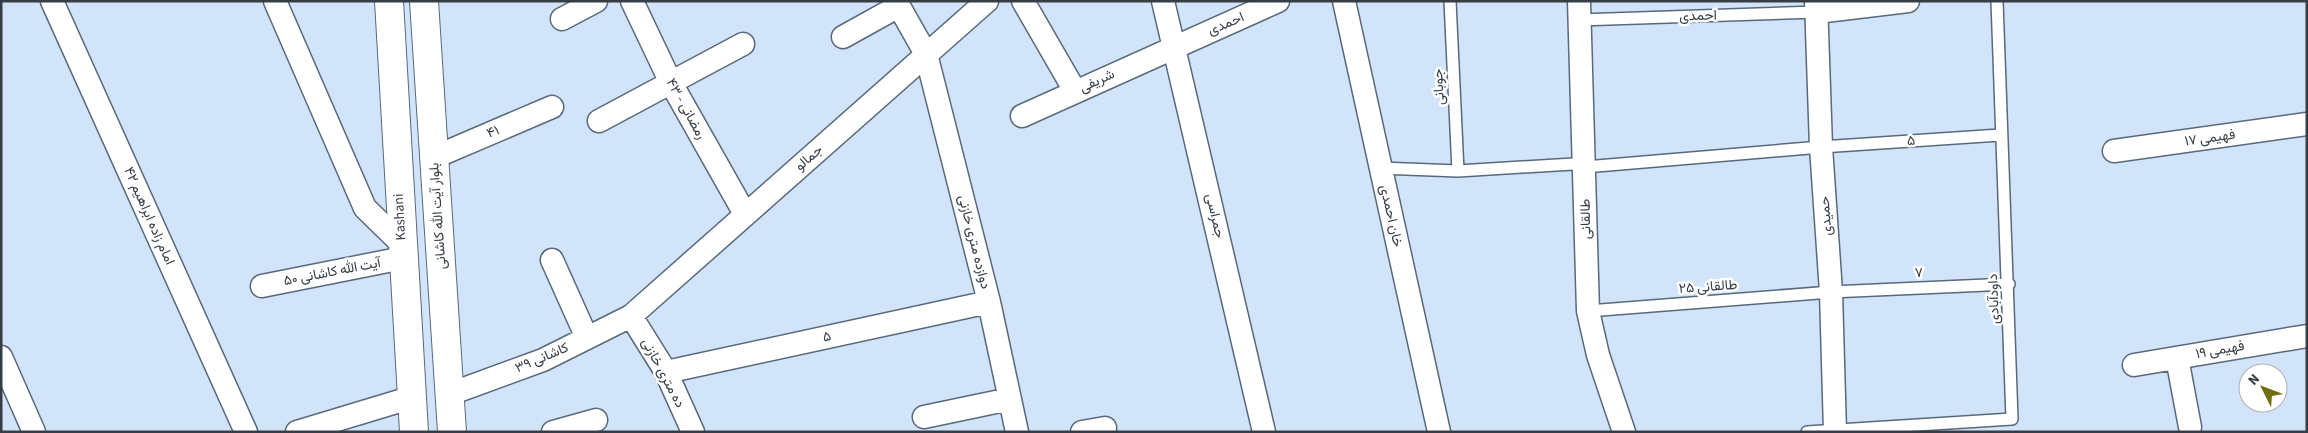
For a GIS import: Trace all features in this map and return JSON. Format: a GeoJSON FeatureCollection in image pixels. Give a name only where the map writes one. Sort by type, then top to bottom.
{"type":"FeatureCollection","features":[{"type":"Feature","properties":{"kind":"main road","name":"Kashani"},"geometry":{"type":"LineString","coordinates":[[389,1],[414,432]]}},
{"type":"Feature","properties":{"kind":"main road","name":"بلوار آیت الله کاشانی"},"geometry":{"type":"LineString","coordinates":[[424,1],[452,432]]}},
{"type":"Feature","properties":{"kind":"main road"},"geometry":{"type":"LineString","coordinates":[[413,397],[450,394]]}},
{"type":"Feature","properties":{"kind":"street","name":"امام زاده ابراهیم ۴۲"},"geometry":{"type":"LineString","coordinates":[[52,1],[246,432]]}},
{"type":"Feature","properties":{"kind":"street"},"geometry":{"type":"LineString","coordinates":[[275,1],[365,208],[402,251]]}},
{"type":"Feature","properties":{"kind":"street"},"geometry":{"type":"LineString","coordinates":[[562,19],[596,1]]}},
{"type":"Feature","properties":{"kind":"street","name":"رمضانی - ۴۳"},"geometry":{"type":"LineString","coordinates":[[632,1],[670,83],[745,214]]}},
{"type":"Feature","properties":{"kind":"street","name":"جمالو"},"geometry":{"type":"LineString","coordinates":[[631,316],[680,275],[745,214],[987,1]]}},
{"type":"Feature","properties":{"kind":"street","name":"جمراسی"},"geometry":{"type":"LineString","coordinates":[[1164,1],[1264,432]]}},
{"type":"Feature","properties":{"kind":"street","name":"احمدی"},"geometry":{"type":"LineString","coordinates":[[1173,46],[1278,1]]}},
{"type":"Feature","properties":{"kind":"street","name":"خان احمدی"},"geometry":{"type":"LineString","coordinates":[[1344,1],[1439,432]]}},
{"type":"Feature","properties":{"kind":"street"},"geometry":{"type":"LineString","coordinates":[[1816,7],[1908,1]]}},
{"type":"Feature","properties":{"kind":"street"},"geometry":{"type":"LineString","coordinates":[[843,38],[897,4]]}},
{"type":"Feature","properties":{"kind":"street","name":"دوازده متری خازنی"},"geometry":{"type":"LineString","coordinates":[[897,4],[926,54],[989,302],[1017,432]]}},
{"type":"Feature","properties":{"kind":"street"},"geometry":{"type":"LineString","coordinates":[[1031,4],[1075,92]]}},
{"type":"Feature","properties":{"kind":"street","name":"حمیدی"},"geometry":{"type":"LineString","coordinates":[[1816,7],[1821,147],[1831,292],[1835,431]]}},
{"type":"Feature","properties":{"kind":"street","name":"طالقانی"},"geometry":{"type":"LineString","coordinates":[[1579,11],[1588,312],[1598,355],[1624,432]]}},
{"type":"Feature","properties":{"kind":"street"},"geometry":{"type":"LineString","coordinates":[[599,121],[743,44]]}},
{"type":"Feature","properties":{"kind":"street","name":"شریفی"},"geometry":{"type":"LineString","coordinates":[[1022,116],[1173,46]]}},
{"type":"Feature","properties":{"kind":"street","name":"۴۱"},"geometry":{"type":"LineString","coordinates":[[435,157],[552,107]]}},
{"type":"Feature","properties":{"kind":"street","name":"فهیمی ۱۷"},"geometry":{"type":"LineString","coordinates":[[2114,151],[2307,124]]}},
{"type":"Feature","properties":{"kind":"street","name":"آیت الله کاشانی ۵۰"},"geometry":{"type":"LineString","coordinates":[[262,286],[402,251]]}},
{"type":"Feature","properties":{"kind":"street"},"geometry":{"type":"LineString","coordinates":[[552,260],[587,338]]}},
{"type":"Feature","properties":{"kind":"street","name":"۵"},"geometry":{"type":"LineString","coordinates":[[666,372],[989,302]]}},
{"type":"Feature","properties":{"kind":"street","name":"کاشانی ۳۹"},"geometry":{"type":"LineString","coordinates":[[450,394],[543,360],[631,316]]}},
{"type":"Feature","properties":{"kind":"street","name":"ده متری خازنی"},"geometry":{"type":"LineString","coordinates":[[631,316],[666,372],[693,432]]}},
{"type":"Feature","properties":{"kind":"street","name":"فهیمی ۱۹"},"geometry":{"type":"LineString","coordinates":[[2134,365],[2307,336]]}},
{"type":"Feature","properties":{"kind":"street"},"geometry":{"type":"LineString","coordinates":[[1,357],[34,432]]}},
{"type":"Feature","properties":{"kind":"street"},"geometry":{"type":"LineString","coordinates":[[2177,358],[2190,427]]}},
{"type":"Feature","properties":{"kind":"street"},"geometry":{"type":"LineString","coordinates":[[297,432],[413,397]]}},
{"type":"Feature","properties":{"kind":"street"},"geometry":{"type":"LineString","coordinates":[[924,417],[1010,399]]}},
{"type":"Feature","properties":{"kind":"street"},"geometry":{"type":"LineString","coordinates":[[553,432],[596,420]]}},
{"type":"Feature","properties":{"kind":"street"},"geometry":{"type":"LineString","coordinates":[[1082,432],[1105,428]]}},
{"type":"Feature","properties":{"kind":"lane","name":"جوبانی"},"geometry":{"type":"LineString","coordinates":[[1450,1],[1458,171]]}},
{"type":"Feature","properties":{"kind":"lane","name":"داودآبادی"},"geometry":{"type":"LineString","coordinates":[[1835,431],[2012,419],[2009,284],[2000,136],[1997,1]]}},
{"type":"Feature","properties":{"kind":"lane","name":"احمدی"},"geometry":{"type":"LineString","coordinates":[[1579,11],[1816,7]]}},
{"type":"Feature","properties":{"kind":"lane","name":"۵"},"geometry":{"type":"LineString","coordinates":[[1380,168],[1458,171],[1572,164],[1585,167],[1821,147],[2000,136]]}},
{"type":"Feature","properties":{"kind":"lane","name":"۷"},"geometry":{"type":"LineString","coordinates":[[1831,292],[2009,284]]}},
{"type":"Feature","properties":{"kind":"lane","name":"طالقانی ۲۵"},"geometry":{"type":"LineString","coordinates":[[1588,312],[1831,292]]}},
{"type":"Feature","properties":{"kind":"lane"},"geometry":{"type":"LineString","coordinates":[[1807,432],[1835,431]]}}]}
